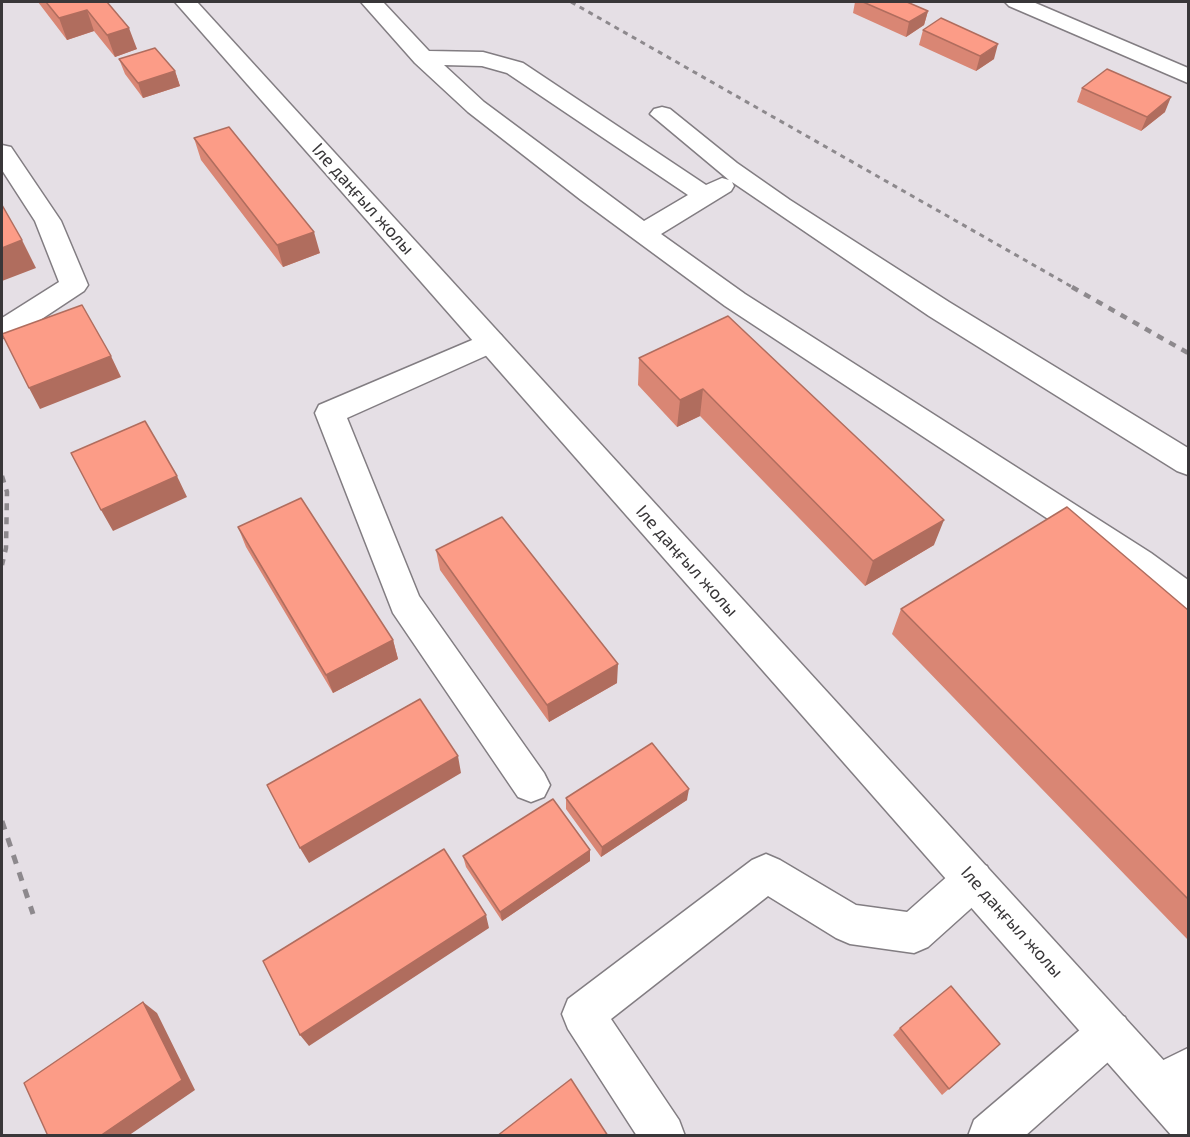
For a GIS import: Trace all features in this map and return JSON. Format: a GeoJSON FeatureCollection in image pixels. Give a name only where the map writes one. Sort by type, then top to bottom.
{"type":"FeatureCollection","features":[{"type":"Feature","properties":{"kind":"main road","name":"Іле даңғыл жолы"},"geometry":{"type":"LineString","coordinates":[[186,2],[1110,1032],[1174,1078],[1188,1120]]}},
{"type":"Feature","properties":{"kind":"main road"},"geometry":{"type":"LineString","coordinates":[[372,2],[423,58],[476,107],[643,233],[735,300],[1139,561],[1188,598]]}},
{"type":"Feature","properties":{"kind":"main road"},"geometry":{"type":"LineString","coordinates":[[1016,2],[1188,76]]}},
{"type":"Feature","properties":{"kind":"main road"},"geometry":{"type":"LineString","coordinates":[[423,58],[483,59],[515,68],[706,195]]}},
{"type":"Feature","properties":{"kind":"main road"},"geometry":{"type":"LineString","coordinates":[[662,114],[739,176],[939,309],[1188,463]]}},
{"type":"Feature","properties":{"kind":"main road"},"geometry":{"type":"LineString","coordinates":[[2,152],[48,221],[74,285],[15,323],[2,328]]}},
{"type":"Feature","properties":{"kind":"main road"},"geometry":{"type":"LineString","coordinates":[[643,233],[739,176]]}},
{"type":"Feature","properties":{"kind":"main road"},"geometry":{"type":"LineString","coordinates":[[491,342],[330,413],[405,603],[531,786]]}},
{"type":"Feature","properties":{"kind":"main road"},"geometry":{"type":"LineString","coordinates":[[663,1136],[583,1014],[766,873],[849,924],[914,933],[973,880]]}},
{"type":"Feature","properties":{"kind":"main road"},"geometry":{"type":"LineString","coordinates":[[990,1136],[1110,1032]]}},
{"type":"Feature","properties":{"kind":"building"},"geometry":{"type":"Polygon","coordinates":[[[46,2],[107,2],[129,28],[107,35],[87,10],[59,18],[46,2]]]}},
{"type":"Feature","properties":{"kind":"building"},"geometry":{"type":"Polygon","coordinates":[[[863,2],[907,2],[928,11],[909,22],[863,2]]]}},
{"type":"Feature","properties":{"kind":"building"},"geometry":{"type":"Polygon","coordinates":[[[941,18],[998,44],[980,56],[923,30],[941,18]]]}},
{"type":"Feature","properties":{"kind":"building"},"geometry":{"type":"Polygon","coordinates":[[[155,48],[175,71],[138,83],[119,59],[155,48]]]}},
{"type":"Feature","properties":{"kind":"building"},"geometry":{"type":"Polygon","coordinates":[[[1107,69],[1171,97],[1147,117],[1082,88],[1107,69]]]}},
{"type":"Feature","properties":{"kind":"building"},"geometry":{"type":"Polygon","coordinates":[[[229,127],[314,232],[277,245],[194,138],[229,127]]]}},
{"type":"Feature","properties":{"kind":"building"},"geometry":{"type":"Polygon","coordinates":[[[2,205],[22,240],[2,248],[2,205]]]}},
{"type":"Feature","properties":{"kind":"building"},"geometry":{"type":"Polygon","coordinates":[[[82,305],[111,356],[29,388],[2,334],[82,305]]]}},
{"type":"Feature","properties":{"kind":"building"},"geometry":{"type":"Polygon","coordinates":[[[728,316],[944,520],[873,561],[703,389],[680,400],[639,358],[728,316]]]}},
{"type":"Feature","properties":{"kind":"building"},"geometry":{"type":"Polygon","coordinates":[[[145,421],[177,476],[101,510],[71,453],[145,421]]]}},
{"type":"Feature","properties":{"kind":"building"},"geometry":{"type":"Polygon","coordinates":[[[301,498],[393,640],[326,675],[238,527],[301,498]]]}},
{"type":"Feature","properties":{"kind":"building"},"geometry":{"type":"Polygon","coordinates":[[[1067,507],[1188,610],[1188,899],[901,609],[1067,507]]]}},
{"type":"Feature","properties":{"kind":"building"},"geometry":{"type":"Polygon","coordinates":[[[502,517],[618,664],[547,705],[436,550],[502,517]]]}},
{"type":"Feature","properties":{"kind":"building"},"geometry":{"type":"Polygon","coordinates":[[[420,699],[458,756],[300,848],[267,785],[420,699]]]}},
{"type":"Feature","properties":{"kind":"building"},"geometry":{"type":"Polygon","coordinates":[[[652,743],[689,789],[602,847],[566,798],[652,743]]]}},
{"type":"Feature","properties":{"kind":"building"},"geometry":{"type":"Polygon","coordinates":[[[553,799],[590,850],[500,912],[463,856],[553,799]]]}},
{"type":"Feature","properties":{"kind":"building"},"geometry":{"type":"Polygon","coordinates":[[[444,849],[486,915],[300,1035],[263,961],[444,849]]]}},
{"type":"Feature","properties":{"kind":"building"},"geometry":{"type":"Polygon","coordinates":[[[951,986],[1000,1044],[949,1089],[900,1028],[951,986]]]}},
{"type":"Feature","properties":{"kind":"building"},"geometry":{"type":"Polygon","coordinates":[[[143,1002],[182,1080],[100,1136],[48,1136],[24,1083],[143,1002]]]}},
{"type":"Feature","properties":{"kind":"building"},"geometry":{"type":"Polygon","coordinates":[[[571,1079],[608,1136],[497,1136],[571,1079]]]}},
{"type":"Feature","properties":{"kind":"railway"},"geometry":{"type":"LineString","coordinates":[[571,2],[1074,288]]}},
{"type":"Feature","properties":{"kind":"railway"},"geometry":{"type":"LineString","coordinates":[[1072,287],[1188,353]]}},
{"type":"Feature","properties":{"kind":"railway"},"geometry":{"type":"LineString","coordinates":[[2,476],[7,492],[6,548],[2,565]]}},
{"type":"Feature","properties":{"kind":"railway"},"geometry":{"type":"LineString","coordinates":[[2,821],[33,914]]}}]}
